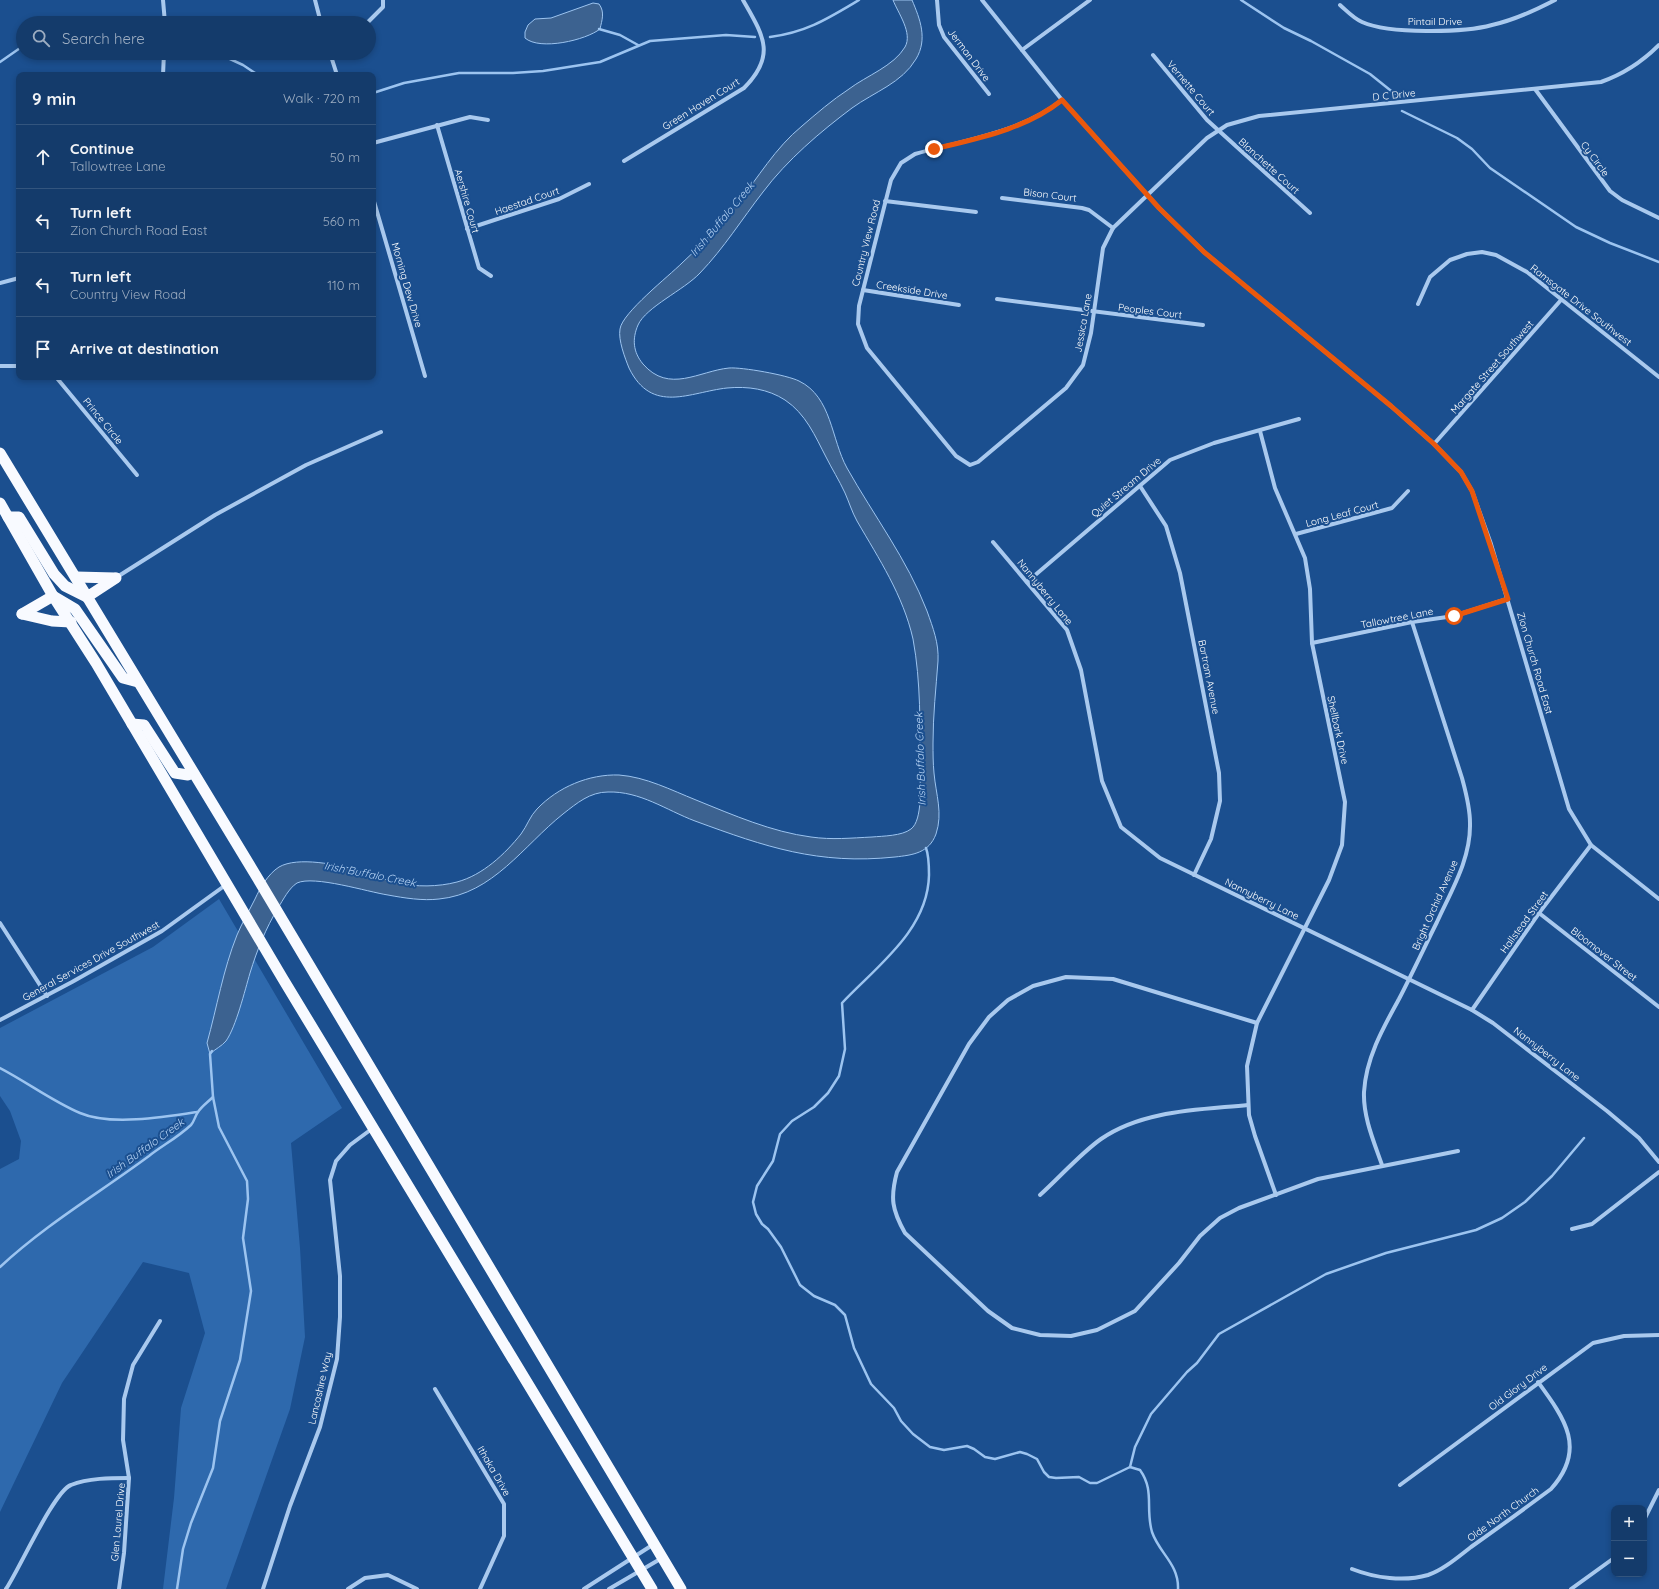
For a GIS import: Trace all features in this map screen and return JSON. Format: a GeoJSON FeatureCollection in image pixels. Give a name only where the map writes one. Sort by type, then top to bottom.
{"type":"FeatureCollection","features":[{"type":"Feature","properties":{"kind":"highway"},"geometry":{"type":"LineString","coordinates":[[0,453],[258,879],[681,1589]]}},
{"type":"Feature","properties":{"kind":"highway"},"geometry":{"type":"LineString","coordinates":[[0,503],[53,596],[71,622],[283,979],[652,1589]]}},
{"type":"Feature","properties":{"kind":"highway"},"geometry":{"type":"LineString","coordinates":[[8,517],[19,517],[54,574],[65,586],[87,597]]}},
{"type":"Feature","properties":{"kind":"highway"},"geometry":{"type":"LineString","coordinates":[[76,577],[116,578]]}},
{"type":"Feature","properties":{"kind":"highway"},"geometry":{"type":"LineString","coordinates":[[87,597],[116,578]]}},
{"type":"Feature","properties":{"kind":"highway"},"geometry":{"type":"LineString","coordinates":[[53,596],[22,614],[52,621],[71,622]]}},
{"type":"Feature","properties":{"kind":"highway"},"geometry":{"type":"LineString","coordinates":[[53,596],[75,609],[123,678],[138,682]]}},
{"type":"Feature","properties":{"kind":"highway"},"geometry":{"type":"LineString","coordinates":[[132,724],[144,725],[175,773],[188,775],[193,772]]}},
{"type":"Feature","properties":{"kind":"street"},"geometry":{"type":"LineString","coordinates":[[163,0],[164,16]]}},
{"type":"Feature","properties":{"kind":"street"},"geometry":{"type":"LineString","coordinates":[[315,0],[319,16]]}},
{"type":"Feature","properties":{"kind":"street"},"geometry":{"type":"LineString","coordinates":[[374,16],[383,7],[383,0]]}},
{"type":"Feature","properties":{"kind":"street","name":"Green Haven Court"},"geometry":{"type":"LineString","coordinates":[[624,161],[744,88],[757,76],[762,64],[764,46],[758,26],[743,0]]}},
{"type":"Feature","properties":{"kind":"street","name":"Jerman Drive"},"geometry":{"type":"LineString","coordinates":[[937,0],[939,25],[944,37],[990,94]]}},
{"type":"Feature","properties":{"kind":"street","name":"Zion Church Road East"},"geometry":{"type":"LineString","coordinates":[[982,0],[1062,100],[1147,195],[1204,252],[1314,340],[1434,444],[1461,472],[1470,486],[1491,544],[1569,809],[1591,845],[1659,899]]}},
{"type":"Feature","properties":{"kind":"street"},"geometry":{"type":"LineString","coordinates":[[1022,50],[1090,0]]}},
{"type":"Feature","properties":{"kind":"street","name":"Pintail Drive"},"geometry":{"type":"LineString","coordinates":[[1340,5],[1350,15],[1370,24],[1391,28],[1442,31],[1491,26],[1531,12],[1554,0]]}},
{"type":"Feature","properties":{"kind":"street","name":"D C Drive"},"geometry":{"type":"LineString","coordinates":[[1147,195],[1218,131],[1227,125],[1259,116],[1601,82],[1621,75],[1636,66],[1659,45]]}},
{"type":"Feature","properties":{"kind":"street","name":"Vernette Court"},"geometry":{"type":"LineString","coordinates":[[1153,55],[1194,106],[1218,131]]}},
{"type":"Feature","properties":{"kind":"street"},"geometry":{"type":"LineString","coordinates":[[163,72],[164,60]]}},
{"type":"Feature","properties":{"kind":"street"},"geometry":{"type":"LineString","coordinates":[[332,60],[336,72]]}},
{"type":"Feature","properties":{"kind":"street","name":"Cy Circle"},"geometry":{"type":"LineString","coordinates":[[1535,89],[1610,191],[1622,200],[1659,218]]}},
{"type":"Feature","properties":{"kind":"street","name":"Country View Road"},"geometry":{"type":"LineString","coordinates":[[970,464],[956,456],[867,348],[858,324],[859,306],[885,201],[896,170],[901,163],[915,154],[1015,127],[1049,111],[1062,100]]}},
{"type":"Feature","properties":{"kind":"street"},"geometry":{"type":"LineString","coordinates":[[376,142],[470,117],[488,120]]}},
{"type":"Feature","properties":{"kind":"street","name":"Aershire Court"},"geometry":{"type":"LineString","coordinates":[[437,125],[479,268],[491,276]]}},
{"type":"Feature","properties":{"kind":"street","name":"Blanchette Court"},"geometry":{"type":"LineString","coordinates":[[1218,131],[1310,213]]}},
{"type":"Feature","properties":{"kind":"street","name":"Haestad Court"},"geometry":{"type":"LineString","coordinates":[[467,229],[559,200],[590,184]]}},
{"type":"Feature","properties":{"kind":"street","name":"Jessica Lane"},"geometry":{"type":"LineString","coordinates":[[970,464],[978,462],[1066,388],[1078,375],[1084,365],[1091,333],[1103,248],[1113,228],[1129,215],[1147,195]]}},
{"type":"Feature","properties":{"kind":"street","name":"Bison Court"},"geometry":{"type":"LineString","coordinates":[[1002,198],[1082,208],[1088,210],[1113,228]]}},
{"type":"Feature","properties":{"kind":"street"},"geometry":{"type":"LineString","coordinates":[[885,201],[976,212]]}},
{"type":"Feature","properties":{"kind":"street","name":"Morning Dew Drive"},"geometry":{"type":"LineString","coordinates":[[376,208],[425,376]]}},
{"type":"Feature","properties":{"kind":"street","name":"Ramsgate Drive Southwest"},"geometry":{"type":"LineString","coordinates":[[1418,304],[1430,277],[1450,260],[1467,254],[1482,252],[1496,255],[1527,272],[1659,377]]}},
{"type":"Feature","properties":{"kind":"street"},"geometry":{"type":"LineString","coordinates":[[0,282],[16,279]]}},
{"type":"Feature","properties":{"kind":"street","name":"Creekside Drive"},"geometry":{"type":"LineString","coordinates":[[863,290],[959,305]]}},
{"type":"Feature","properties":{"kind":"street","name":"Peoples Court"},"geometry":{"type":"LineString","coordinates":[[996,300],[1204,325]]}},
{"type":"Feature","properties":{"kind":"street","name":"Margate Street Southwest"},"geometry":{"type":"LineString","coordinates":[[1434,444],[1561,300]]}},
{"type":"Feature","properties":{"kind":"street"},"geometry":{"type":"LineString","coordinates":[[0,366],[16,366]]}},
{"type":"Feature","properties":{"kind":"street","name":"Prince Circle"},"geometry":{"type":"LineString","coordinates":[[58,380],[137,475]]}},
{"type":"Feature","properties":{"kind":"street","name":"Quiet Stream Drive"},"geometry":{"type":"LineString","coordinates":[[1027,582],[1170,460],[1214,443],[1298,419]]}},
{"type":"Feature","properties":{"kind":"street","name":"Shellbark Drive"},"geometry":{"type":"LineString","coordinates":[[1260,431],[1275,488],[1305,558],[1310,589],[1312,643],[1345,802],[1342,846],[1329,880],[1305,930],[1257,1022],[1247,1066],[1248,1105],[1255,1136],[1276,1195]]}},
{"type":"Feature","properties":{"kind":"street"},"geometry":{"type":"LineString","coordinates":[[116,578],[215,515],[306,465],[381,432]]}},
{"type":"Feature","properties":{"kind":"street","name":"Bartram Avenue"},"geometry":{"type":"LineString","coordinates":[[1140,486],[1166,526],[1180,573],[1219,773],[1220,801],[1211,839],[1194,875]]}},
{"type":"Feature","properties":{"kind":"street","name":"Long Leaf Court"},"geometry":{"type":"LineString","coordinates":[[1296,534],[1392,508],[1408,491]]}},
{"type":"Feature","properties":{"kind":"street","name":"Nannyberry Lane"},"geometry":{"type":"LineString","coordinates":[[993,542],[1067,630],[1081,670],[1102,781],[1121,827],[1160,858],[1305,930],[1472,1010],[1499,1028],[1607,1111],[1639,1138],[1659,1162]]}},
{"type":"Feature","properties":{"kind":"street","name":"Tallowtree Lane"},"geometry":{"type":"LineString","coordinates":[[1312,643],[1412,622],[1454,616],[1508,599]]}},
{"type":"Feature","properties":{"kind":"street","name":"Bright Orchid Avenue"},"geometry":{"type":"LineString","coordinates":[[1382,1165],[1368,1124],[1364,1092],[1373,1052],[1380,1034],[1409,980],[1461,872],[1467,850],[1470,824],[1468,802],[1462,778],[1412,622]]}},
{"type":"Feature","properties":{"kind":"street","name":"Hallstead Street"},"geometry":{"type":"LineString","coordinates":[[1472,1010],[1539,913],[1591,845]]}},
{"type":"Feature","properties":{"kind":"street","name":"General Services Drive Southwest"},"geometry":{"type":"LineString","coordinates":[[0,1020],[47,996],[162,931],[227,884]]}},
{"type":"Feature","properties":{"kind":"street","name":"Bloomover Street"},"geometry":{"type":"LineString","coordinates":[[1539,913],[1659,1007]]}},
{"type":"Feature","properties":{"kind":"street"},"geometry":{"type":"LineString","coordinates":[[0,923],[47,996]]}},
{"type":"Feature","properties":{"kind":"street"},"geometry":{"type":"LineString","coordinates":[[1257,1022],[1113,979],[1066,977],[1033,986],[1008,1000],[989,1017],[969,1044],[897,1172],[892,1189],[892,1203],[896,1217],[905,1233],[988,1311],[1012,1328],[1040,1335],[1071,1336],[1097,1330],[1116,1322],[1135,1311],[1179,1264],[1200,1236],[1220,1218],[1239,1208],[1318,1179],[1458,1151]]}},
{"type":"Feature","properties":{"kind":"street"},"geometry":{"type":"LineString","coordinates":[[1040,1195],[1100,1140],[1119,1129],[1138,1121],[1170,1113],[1248,1105]]}},
{"type":"Feature","properties":{"kind":"street","name":"Lancashire Way"},"geometry":{"type":"LineString","coordinates":[[263,1589],[290,1506],[320,1427],[337,1358],[340,1317],[340,1276],[330,1180],[336,1161],[350,1145],[373,1128]]}},
{"type":"Feature","properties":{"kind":"street"},"geometry":{"type":"LineString","coordinates":[[1572,1229],[1592,1224],[1659,1172]]}},
{"type":"Feature","properties":{"kind":"street","name":"Glen Laurel Drive"},"geometry":{"type":"LineString","coordinates":[[118,1589],[124,1553],[129,1478],[123,1440],[124,1399],[133,1364],[160,1321]]}},
{"type":"Feature","properties":{"kind":"street","name":"Old Glory Drive"},"geometry":{"type":"LineString","coordinates":[[1400,1485],[1593,1342],[1624,1336],[1659,1335]]}},
{"type":"Feature","properties":{"kind":"street","name":"Olde North Church"},"geometry":{"type":"LineString","coordinates":[[1352,1569],[1366,1574],[1413,1579],[1429,1575],[1449,1563],[1551,1489],[1561,1478],[1569,1461],[1570,1444],[1566,1427],[1553,1403],[1538,1382]]}},
{"type":"Feature","properties":{"kind":"street","name":"Ithaka Drive"},"geometry":{"type":"LineString","coordinates":[[435,1389],[504,1504],[504,1536],[480,1589]]}},
{"type":"Feature","properties":{"kind":"street"},"geometry":{"type":"LineString","coordinates":[[6,1589],[53,1505],[69,1485],[89,1481],[129,1478]]}},
{"type":"Feature","properties":{"kind":"street"},"geometry":{"type":"LineString","coordinates":[[1647,1514],[1659,1490]]}},
{"type":"Feature","properties":{"kind":"street"},"geometry":{"type":"LineString","coordinates":[[584,1589],[655,1544]]}},
{"type":"Feature","properties":{"kind":"street"},"geometry":{"type":"LineString","coordinates":[[609,1589],[663,1557]]}},
{"type":"Feature","properties":{"kind":"street"},"geometry":{"type":"LineString","coordinates":[[1571,1589],[1611,1560]]}},
{"type":"Feature","properties":{"kind":"street"},"geometry":{"type":"LineString","coordinates":[[348,1589],[365,1578],[388,1575],[417,1589]]}},
{"type":"Feature","properties":{"kind":"shaded area"},"geometry":{"type":"Polygon","coordinates":[[[219,899],[342,1108],[291,1143],[300,1248],[305,1337],[290,1409],[226,1589],[163,1589],[174,1498],[181,1408],[205,1333],[189,1273],[143,1262],[62,1383],[0,1512],[0,1169],[19,1159],[21,1141],[10,1111],[0,1096],[0,1028],[153,947],[219,899]]]}},
{"type":"Feature","properties":{"kind":"water"},"geometry":{"type":"Polygon","coordinates":[[[893,0],[912,0],[922,29],[922,44],[920,52],[910,67],[895,81],[860,102],[840,117],[793,158],[772,180],[725,244],[700,273],[642,318],[636,330],[634,345],[637,355],[643,364],[653,373],[663,378],[684,378],[729,368],[754,370],[799,381],[810,388],[818,397],[829,420],[847,468],[910,573],[927,611],[935,636],[938,648],[938,661],[933,758],[939,819],[936,834],[933,840],[920,852],[902,856],[867,859],[817,856],[793,852],[745,839],[684,817],[642,798],[620,793],[601,792],[584,799],[573,806],[492,878],[476,888],[458,895],[433,900],[388,895],[328,882],[305,881],[297,883],[291,888],[284,898],[262,939],[237,1018],[230,1035],[224,1043],[210,1054],[207,1043],[224,975],[237,935],[257,895],[271,873],[279,867],[287,864],[297,862],[318,862],[363,871],[397,883],[427,886],[450,884],[467,879],[493,863],[521,834],[535,812],[554,794],[575,783],[608,775],[629,776],[649,781],[753,822],[796,835],[826,838],[872,837],[903,833],[911,829],[915,824],[920,801],[920,721],[916,655],[909,623],[890,578],[857,521],[843,488],[809,426],[799,412],[785,400],[772,393],[758,389],[743,387],[727,388],[673,397],[660,396],[649,392],[638,383],[629,368],[622,349],[620,338],[620,329],[629,314],[711,235],[783,144],[836,98],[887,65],[900,54],[905,47],[907,36],[904,23],[893,0]]]}},
{"type":"Feature","properties":{"kind":"water"},"geometry":{"type":"Polygon","coordinates":[[[593,3],[599,4],[601,7],[602,19],[600,29],[593,33],[574,40],[552,44],[532,42],[525,38],[525,32],[528,25],[535,19],[551,18],[593,3]]]}},
{"type":"Feature","properties":{"kind":"waterway"},"geometry":{"type":"LineString","coordinates":[[770,37],[795,32],[816,24],[859,0]]}},
{"type":"Feature","properties":{"kind":"waterway"},"geometry":{"type":"LineString","coordinates":[[1241,0],[1284,28],[1311,41],[1370,74],[1395,94]]}},
{"type":"Feature","properties":{"kind":"waterway"},"geometry":{"type":"LineString","coordinates":[[599,29],[620,35],[638,45]]}},
{"type":"Feature","properties":{"kind":"waterway"},"geometry":{"type":"LineString","coordinates":[[376,92],[404,83],[459,73],[513,73],[543,71],[600,62],[650,41],[726,35],[755,37]]}},
{"type":"Feature","properties":{"kind":"waterway"},"geometry":{"type":"LineString","coordinates":[[0,62],[16,51]]}},
{"type":"Feature","properties":{"kind":"waterway"},"geometry":{"type":"LineString","coordinates":[[232,60],[254,72]]}},
{"type":"Feature","properties":{"kind":"waterway"},"geometry":{"type":"LineString","coordinates":[[1402,111],[1457,138],[1472,149],[1490,168],[1576,227],[1610,243],[1659,262]]}},
{"type":"Feature","properties":{"kind":"waterway"},"geometry":{"type":"LineString","coordinates":[[926,848],[929,875],[926,895],[920,913],[898,946],[885,961],[842,1003],[845,1049],[839,1076],[828,1093],[814,1107],[792,1121],[780,1134],[773,1161],[757,1186],[753,1202],[756,1214],[762,1224],[768,1229],[781,1247],[800,1285],[814,1296],[835,1305],[845,1315],[854,1348],[871,1384],[894,1408],[901,1421],[913,1434],[930,1447],[944,1450],[967,1446],[985,1457],[995,1459],[1020,1452],[1037,1459],[1044,1472],[1049,1477],[1079,1477],[1090,1483],[1097,1483],[1130,1467],[1140,1470],[1145,1478],[1149,1493],[1149,1515],[1152,1532],[1175,1572],[1178,1589]]}},
{"type":"Feature","properties":{"kind":"waterway","name":"Irish Buffalo Creek"},"geometry":{"type":"LineString","coordinates":[[0,1267],[35,1237],[175,1138],[191,1125],[203,1106],[213,1097],[210,1054],[212,1051]]}},
{"type":"Feature","properties":{"kind":"waterway"},"geometry":{"type":"LineString","coordinates":[[0,1068],[59,1103],[92,1117],[122,1120],[197,1112]]}},
{"type":"Feature","properties":{"kind":"waterway"},"geometry":{"type":"LineString","coordinates":[[177,1589],[183,1549],[191,1523],[213,1468],[220,1421],[240,1360],[251,1291],[243,1238],[248,1199],[247,1181],[219,1127],[213,1097]]}},
{"type":"Feature","properties":{"kind":"waterway"},"geometry":{"type":"LineString","coordinates":[[1130,1467],[1135,1447],[1151,1414],[1187,1372],[1197,1363],[1219,1334],[1326,1274],[1386,1253],[1476,1230],[1502,1218],[1525,1202],[1552,1176],[1584,1138]]}},
{"type":"Feature","properties":{"kind":"route"},"geometry":{"type":"LineString","coordinates":[[934,149],[1015,127],[1049,111],[1062,100],[1159,208],[1204,252],[1314,340],[1434,444],[1461,472],[1472,491],[1491,544],[1508,599],[1454,616]]}}]}
